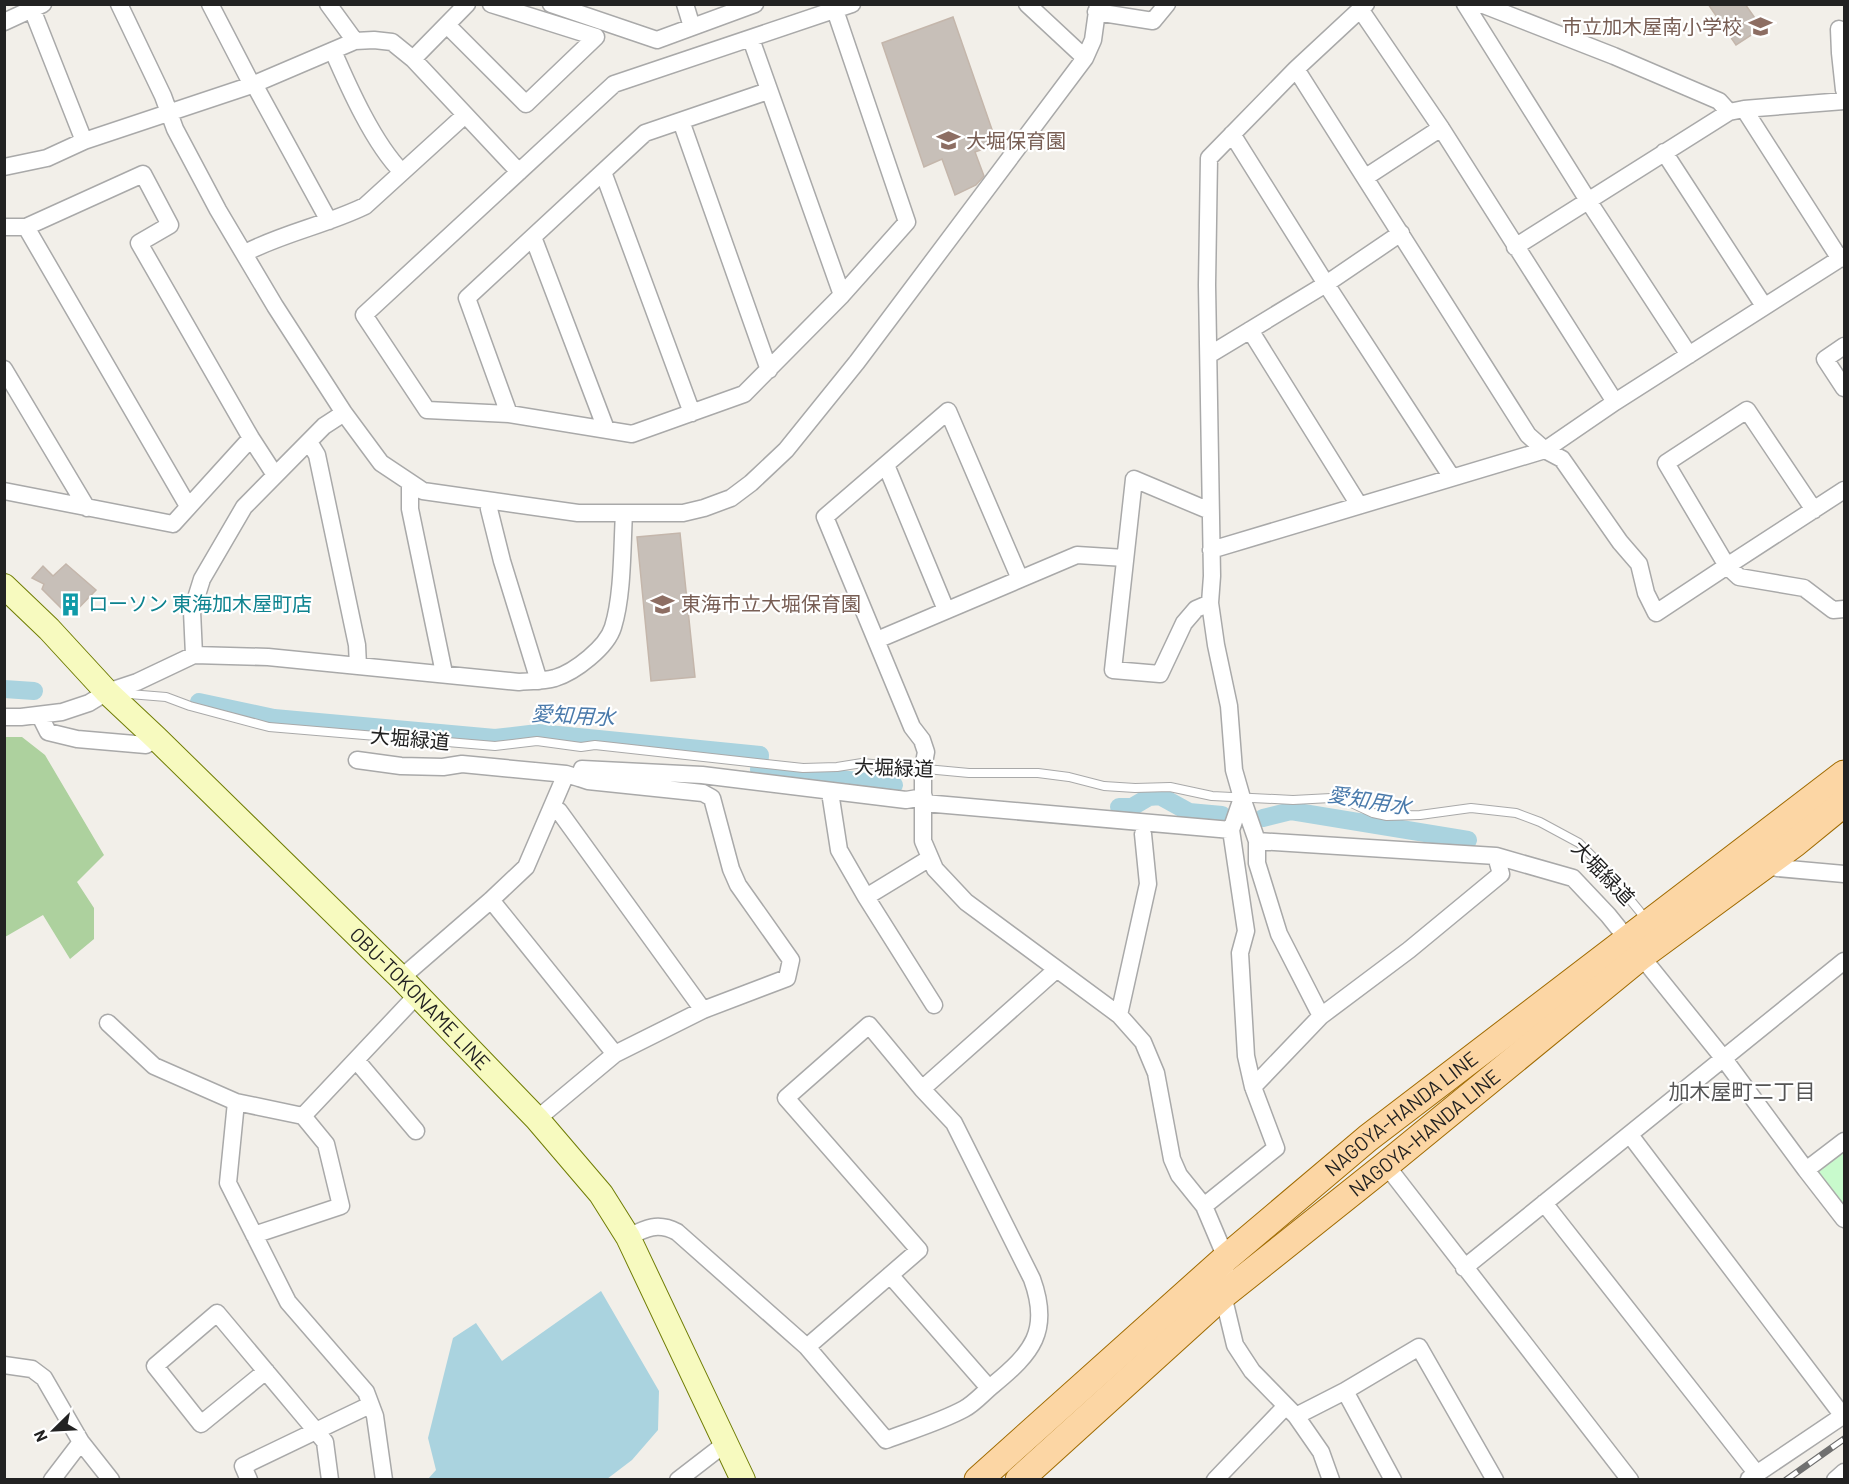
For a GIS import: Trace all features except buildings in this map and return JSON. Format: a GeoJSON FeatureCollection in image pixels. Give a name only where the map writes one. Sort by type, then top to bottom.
{"type":"FeatureCollection","features":[{"type":"Feature","properties":{"kind":"main road","name":"OBU-TOKONAME LINE"},"geometry":{"type":"LineString","coordinates":[[4,586],[49,629],[107,692],[409,986],[537,1119],[601,1194],[628,1237],[743,1479]]}},
{"type":"Feature","properties":{"kind":"main road","name":"NAGOYA-HANDA LINE"},"geometry":{"type":"LineString","coordinates":[[1020,1479],[1223,1295],[1386,1165],[1635,948],[1845,774]]}},
{"type":"Feature","properties":{"kind":"main road","name":"NAGOYA-HANDA LINE"},"geometry":{"type":"LineString","coordinates":[[978,1479],[1226,1258],[1368,1138],[1635,948],[1769,862],[1845,803]]}},
{"type":"Feature","properties":{"kind":"street"},"geometry":{"type":"LineString","coordinates":[[119,4],[163,96],[168,114],[187,153],[275,306],[344,413],[381,463],[423,492],[578,513],[660,515],[704,508],[730,498],[751,483],[786,450],[858,362],[1085,57],[1094,40],[1097,8],[1153,21],[1167,4]]}},
{"type":"Feature","properties":{"kind":"street"},"geometry":{"type":"LineString","coordinates":[[210,4],[329,221]]}},
{"type":"Feature","properties":{"kind":"street"},"geometry":{"type":"LineString","coordinates":[[328,4],[355,41]]}},
{"type":"Feature","properties":{"kind":"street"},"geometry":{"type":"LineString","coordinates":[[413,59],[467,4]]}},
{"type":"Feature","properties":{"kind":"street"},"geometry":{"type":"LineString","coordinates":[[447,25],[526,104],[596,37],[491,4]]}},
{"type":"Feature","properties":{"kind":"street"},"geometry":{"type":"LineString","coordinates":[[550,4],[657,39],[755,4]]}},
{"type":"Feature","properties":{"kind":"street"},"geometry":{"type":"LineString","coordinates":[[685,4],[692,27]]}},
{"type":"Feature","properties":{"kind":"street"},"geometry":{"type":"LineString","coordinates":[[835,10],[907,222],[842,295],[769,370],[744,394],[632,434],[509,414],[427,410],[364,315],[614,84],[852,4]]}},
{"type":"Feature","properties":{"kind":"street"},"geometry":{"type":"LineString","coordinates":[[1027,4],[1085,57]]}},
{"type":"Feature","properties":{"kind":"street"},"geometry":{"type":"LineString","coordinates":[[1466,4],[1589,202],[1689,355]]}},
{"type":"Feature","properties":{"kind":"street"},"geometry":{"type":"LineString","coordinates":[[1210,550],[1451,476],[1545,450],[1615,402],[1842,257],[1736,111],[1719,101],[1614,56],[1484,5]]}},
{"type":"Feature","properties":{"kind":"street"},"geometry":{"type":"LineString","coordinates":[[4,22],[37,7],[84,141]]}},
{"type":"Feature","properties":{"kind":"street"},"geometry":{"type":"LineString","coordinates":[[1321,1016],[1279,934],[1257,863],[1257,841],[1234,770],[1229,706],[1210,603],[1209,158],[1296,69],[1363,7],[1615,402]]}},
{"type":"Feature","properties":{"kind":"street"},"geometry":{"type":"LineString","coordinates":[[1839,28],[1845,90]]}},
{"type":"Feature","properties":{"kind":"street"},"geometry":{"type":"LineString","coordinates":[[751,39],[842,295]]}},
{"type":"Feature","properties":{"kind":"street"},"geometry":{"type":"LineString","coordinates":[[4,167],[47,158],[84,141],[253,85],[355,41],[374,40],[392,42],[413,59],[519,172]]}},
{"type":"Feature","properties":{"kind":"street"},"geometry":{"type":"LineString","coordinates":[[333,51],[344,77],[388,158],[402,172]]}},
{"type":"Feature","properties":{"kind":"street"},"geometry":{"type":"LineString","coordinates":[[1296,69],[1528,435],[1545,450],[1562,459],[1620,542],[1639,564],[1646,593],[1656,613],[1845,490]]}},
{"type":"Feature","properties":{"kind":"street"},"geometry":{"type":"LineString","coordinates":[[509,414],[467,298],[645,133],[768,91]]}},
{"type":"Feature","properties":{"kind":"street"},"geometry":{"type":"LineString","coordinates":[[1515,247],[1589,202],[1664,152],[1736,111],[1845,101]]}},
{"type":"Feature","properties":{"kind":"street"},"geometry":{"type":"LineString","coordinates":[[245,253],[264,243],[365,206],[465,115]]}},
{"type":"Feature","properties":{"kind":"street"},"geometry":{"type":"LineString","coordinates":[[681,121],[769,370]]}},
{"type":"Feature","properties":{"kind":"street"},"geometry":{"type":"LineString","coordinates":[[1366,177],[1441,128]]}},
{"type":"Feature","properties":{"kind":"street"},"geometry":{"type":"LineString","coordinates":[[1232,134],[1451,476]]}},
{"type":"Feature","properties":{"kind":"street"},"geometry":{"type":"LineString","coordinates":[[1664,152],[1764,306]]}},
{"type":"Feature","properties":{"kind":"street"},"geometry":{"type":"LineString","coordinates":[[603,172],[692,413]]}},
{"type":"Feature","properties":{"kind":"street"},"geometry":{"type":"LineString","coordinates":[[4,227],[26,227],[143,174],[170,225],[138,243],[251,438],[276,475]]}},
{"type":"Feature","properties":{"kind":"street"},"geometry":{"type":"LineString","coordinates":[[26,227],[188,506]]}},
{"type":"Feature","properties":{"kind":"street"},"geometry":{"type":"LineString","coordinates":[[1209,355],[1326,284],[1401,233]]}},
{"type":"Feature","properties":{"kind":"street"},"geometry":{"type":"LineString","coordinates":[[533,237],[606,429]]}},
{"type":"Feature","properties":{"kind":"street"},"geometry":{"type":"LineString","coordinates":[[1250,330],[1359,505]]}},
{"type":"Feature","properties":{"kind":"street"},"geometry":{"type":"LineString","coordinates":[[1845,346],[1825,359],[1845,388]]}},
{"type":"Feature","properties":{"kind":"street"},"geometry":{"type":"LineString","coordinates":[[4,369],[87,508]]}},
{"type":"Feature","properties":{"kind":"street"},"geometry":{"type":"LineString","coordinates":[[1814,510],[1747,410],[1666,463],[1727,566],[1738,577],[1803,588],[1833,610],[1845,609]]}},
{"type":"Feature","properties":{"kind":"street"},"geometry":{"type":"LineString","coordinates":[[1020,579],[948,411],[825,517],[912,728],[922,740],[926,752],[923,768],[923,841],[930,858],[944,880],[966,902],[1119,1015],[1143,1042],[1156,1074],[1172,1159],[1179,1175],[1204,1206],[1226,1258],[1223,1295],[1235,1345],[1252,1371],[1291,1411],[1321,1452],[1331,1479]]}},
{"type":"Feature","properties":{"kind":"street"},"geometry":{"type":"LineString","coordinates":[[194,655],[192,611],[202,579],[244,507],[324,426],[344,413]]}},
{"type":"Feature","properties":{"kind":"street"},"geometry":{"type":"LineString","coordinates":[[4,491],[173,524],[251,438]]}},
{"type":"Feature","properties":{"kind":"street"},"geometry":{"type":"LineString","coordinates":[[309,441],[317,455],[357,645],[358,666]]}},
{"type":"Feature","properties":{"kind":"street"},"geometry":{"type":"LineString","coordinates":[[886,465],[946,610]]}},
{"type":"Feature","properties":{"kind":"street"},"geometry":{"type":"LineString","coordinates":[[1210,511],[1134,478],[1113,670],[1160,674],[1184,623],[1196,609],[1210,603]]}},
{"type":"Feature","properties":{"kind":"street"},"geometry":{"type":"LineString","coordinates":[[410,483],[410,509],[444,674]]}},
{"type":"Feature","properties":{"kind":"street"},"geometry":{"type":"LineString","coordinates":[[490,501],[489,509],[502,561],[539,681]]}},
{"type":"Feature","properties":{"kind":"street"},"geometry":{"type":"LineString","coordinates":[[4,717],[40,716],[62,712],[89,703],[107,692],[137,682],[194,655],[268,657],[519,682],[556,678],[583,662],[596,651],[613,629],[619,600],[624,513]]}},
{"type":"Feature","properties":{"kind":"street"},"geometry":{"type":"LineString","coordinates":[[877,640],[1077,555],[1125,558]]}},
{"type":"Feature","properties":{"kind":"street"},"geometry":{"type":"LineString","coordinates":[[40,716],[48,732],[77,739],[146,745],[156,738]]}},
{"type":"Feature","properties":{"kind":"street"},"geometry":{"type":"LineString","coordinates":[[357,759],[412,766],[443,767],[462,764],[573,776],[588,781],[703,793],[712,798],[731,869],[738,885],[791,960],[787,978],[703,1010],[615,1054],[537,1119]]}},
{"type":"Feature","properties":{"kind":"street"},"geometry":{"type":"LineString","coordinates":[[303,1116],[356,1060],[409,986],[491,900],[526,867],[552,808],[573,776],[582,769],[702,775],[906,800],[1231,830]]}},
{"type":"Feature","properties":{"kind":"street"},"geometry":{"type":"LineString","coordinates":[[830,792],[839,850],[934,1005]]}},
{"type":"Feature","properties":{"kind":"street"},"geometry":{"type":"LineString","coordinates":[[1204,1206],[1276,1148],[1253,1087],[1246,1056],[1240,953],[1246,932],[1231,830],[1242,798]]}},
{"type":"Feature","properties":{"kind":"street"},"geometry":{"type":"LineString","coordinates":[[552,808],[559,811],[703,1010]]}},
{"type":"Feature","properties":{"kind":"street"},"geometry":{"type":"LineString","coordinates":[[1119,1015],[1148,884],[1143,834]]}},
{"type":"Feature","properties":{"kind":"street"},"geometry":{"type":"LineString","coordinates":[[1257,841],[1496,856],[1573,878],[1635,948],[1724,1059],[1845,1219]]}},
{"type":"Feature","properties":{"kind":"street"},"geometry":{"type":"LineString","coordinates":[[1253,1087],[1321,1016],[1408,950],[1501,874],[1496,856]]}},
{"type":"Feature","properties":{"kind":"street"},"geometry":{"type":"LineString","coordinates":[[866,897],[930,858]]}},
{"type":"Feature","properties":{"kind":"street"},"geometry":{"type":"LineString","coordinates":[[1769,862],[1777,868],[1845,874]]}},
{"type":"Feature","properties":{"kind":"street"},"geometry":{"type":"LineString","coordinates":[[491,900],[615,1054]]}},
{"type":"Feature","properties":{"kind":"street"},"geometry":{"type":"LineString","coordinates":[[1464,1268],[1845,961]]}},
{"type":"Feature","properties":{"kind":"street"},"geometry":{"type":"LineString","coordinates":[[922,1089],[1057,969]]}},
{"type":"Feature","properties":{"kind":"street"},"geometry":{"type":"LineString","coordinates":[[108,1023],[154,1066],[236,1102],[303,1116],[326,1144],[341,1206],[254,1235]]}},
{"type":"Feature","properties":{"kind":"street"},"geometry":{"type":"LineString","coordinates":[[628,1237],[645,1229],[665,1226],[677,1232],[807,1347],[886,1440],[966,1408],[1019,1364],[1032,1345],[1039,1323],[1039,1297],[1032,1279],[954,1123],[922,1089],[869,1025],[786,1098],[919,1250],[807,1347]]}},
{"type":"Feature","properties":{"kind":"street"},"geometry":{"type":"LineString","coordinates":[[356,1060],[416,1131]]}},
{"type":"Feature","properties":{"kind":"street"},"geometry":{"type":"LineString","coordinates":[[236,1102],[228,1183],[288,1302],[366,1392],[375,1416],[384,1479]]}},
{"type":"Feature","properties":{"kind":"street"},"geometry":{"type":"LineString","coordinates":[[1544,1203],[1753,1477],[1844,1416],[1630,1135]]}},
{"type":"Feature","properties":{"kind":"street"},"geometry":{"type":"LineString","coordinates":[[1806,1170],[1845,1141]]}},
{"type":"Feature","properties":{"kind":"street"},"geometry":{"type":"LineString","coordinates":[[1386,1165],[1630,1479]]}},
{"type":"Feature","properties":{"kind":"street"},"geometry":{"type":"LineString","coordinates":[[890,1275],[989,1388]]}},
{"type":"Feature","properties":{"kind":"street"},"geometry":{"type":"LineString","coordinates":[[266,1371],[201,1424],[155,1366],[218,1313],[325,1442],[330,1479]]}},
{"type":"Feature","properties":{"kind":"street"},"geometry":{"type":"LineString","coordinates":[[1215,1479],[1291,1411],[1345,1391],[1419,1347],[1496,1479]]}},
{"type":"Feature","properties":{"kind":"street"},"geometry":{"type":"LineString","coordinates":[[4,1365],[32,1369],[44,1378],[81,1442],[111,1479]]}},
{"type":"Feature","properties":{"kind":"street"},"geometry":{"type":"LineString","coordinates":[[1345,1391],[1393,1479]]}},
{"type":"Feature","properties":{"kind":"street"},"geometry":{"type":"LineString","coordinates":[[249,1479],[243,1466],[370,1405]]}},
{"type":"Feature","properties":{"kind":"street"},"geometry":{"type":"LineString","coordinates":[[52,1479],[81,1442]]}},
{"type":"Feature","properties":{"kind":"street"},"geometry":{"type":"LineString","coordinates":[[678,1479],[726,1443]]}},
{"type":"Feature","properties":{"kind":"street"},"geometry":{"type":"LineString","coordinates":[[1835,1479],[1845,1472]]}},
{"type":"Feature","properties":{"kind":"lane","name":"大堀緑道"},"geometry":{"type":"LineString","coordinates":[[107,692],[166,697],[190,706],[269,727],[495,746],[537,741],[797,767],[837,767],[862,762],[969,773],[1038,773],[1069,777],[1104,786],[1170,787],[1212,796],[1293,801],[1317,797],[1331,798],[1345,800],[1374,813],[1387,816],[1420,815],[1471,808],[1516,813],[1540,822],[1579,843],[1605,869],[1641,913]]}},
{"type":"Feature","properties":{"kind":"green space"},"geometry":{"type":"Polygon","coordinates":[[[5,737],[22,737],[45,755],[104,855],[77,882],[94,908],[94,939],[70,959],[43,915],[5,937],[5,737]]]}},
{"type":"Feature","properties":{"kind":"green space"},"geometry":{"type":"Polygon","coordinates":[[[1844,1141],[1844,1219],[1806,1170],[1844,1141]]]}},
{"type":"Feature","properties":{"kind":"water"},"geometry":{"type":"Polygon","coordinates":[[[601,1291],[659,1391],[658,1430],[632,1460],[607,1479],[428,1479],[436,1470],[428,1438],[453,1338],[476,1323],[502,1361],[601,1291]]]}},
{"type":"Feature","properties":{"kind":"waterway","name":"愛知用水"},"geometry":{"type":"LineString","coordinates":[[4,689],[34,691]]}},
{"type":"Feature","properties":{"kind":"waterway","name":"愛知用水"},"geometry":{"type":"LineString","coordinates":[[199,702],[274,718],[495,738],[538,733],[760,755],[759,770],[894,785]]}},
{"type":"Feature","properties":{"kind":"waterway","name":"愛知用水"},"geometry":{"type":"LineString","coordinates":[[1119,807],[1132,807],[1149,797],[1160,796],[1189,812],[1222,815]]}},
{"type":"Feature","properties":{"kind":"waterway","name":"愛知用水"},"geometry":{"type":"LineString","coordinates":[[1263,818],[1291,811],[1468,840]]}},
{"type":"Feature","properties":{"kind":"railway"},"geometry":{"type":"LineString","coordinates":[[1786,1480],[1844,1439]]}},
{"type":"Feature","properties":{"kind":"place","name":"市立加木屋南小学校"},"geometry":{"type":"Point","coordinates":[1760,27]}},
{"type":"Feature","properties":{"kind":"place","name":"大堀保育園"},"geometry":{"type":"Point","coordinates":[948,141]}},
{"type":"Feature","properties":{"kind":"place","name":"ローソン 東海加木屋町店"},"geometry":{"type":"Point","coordinates":[70,604]}},
{"type":"Feature","properties":{"kind":"place","name":"東海市立大堀保育園"},"geometry":{"type":"Point","coordinates":[663,604]}},
{"type":"Feature","properties":{"kind":"district","name":"加木屋町二丁目"},"geometry":{"type":"Point","coordinates":[1742,1092]}}]}
